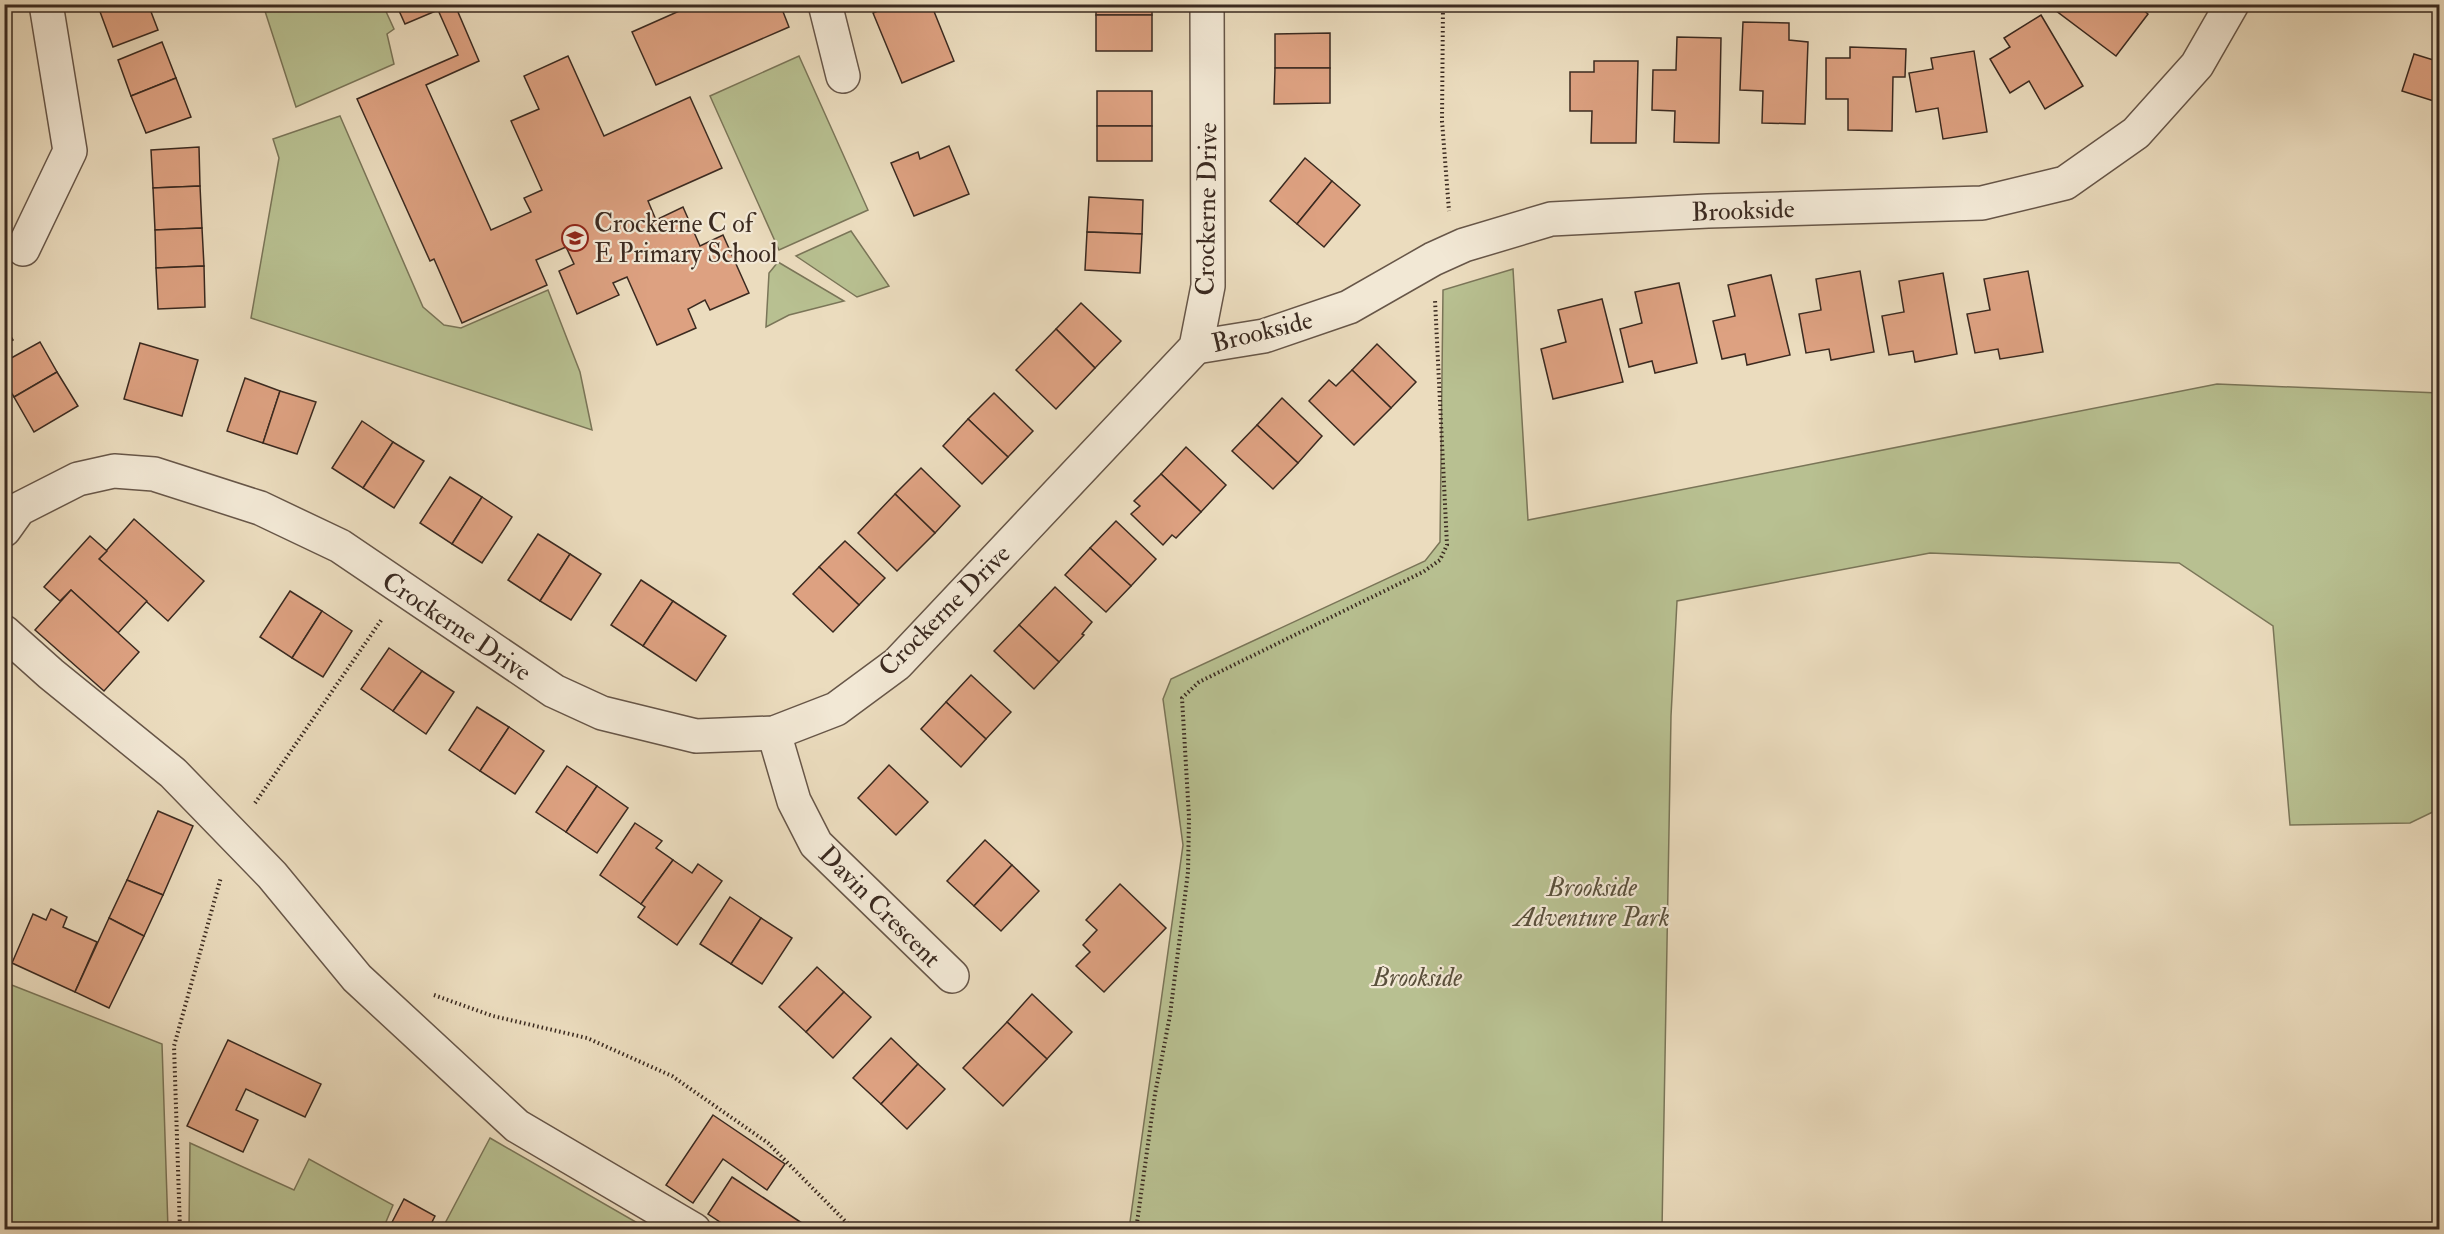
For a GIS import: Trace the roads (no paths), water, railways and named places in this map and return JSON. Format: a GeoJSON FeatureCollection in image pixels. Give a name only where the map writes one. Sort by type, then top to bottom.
{"type":"FeatureCollection","features":[{"type":"Feature","properties":{"kind":"street"},"geometry":{"type":"LineString","coordinates":[[23,249],[70,151],[46,4]]}},
{"type":"Feature","properties":{"kind":"street"},"geometry":{"type":"LineString","coordinates":[[825,4],[843,76]]}},
{"type":"Feature","properties":{"kind":"street","name":"Crockerne Drive"},"geometry":{"type":"LineString","coordinates":[[9,508],[78,479],[114,471],[154,474],[260,508],[340,546],[554,691],[602,713],[696,736],[774,733],[836,709],[897,663],[1196,347],[1208,285],[1207,4]]}},
{"type":"Feature","properties":{"kind":"street","name":"Brookside"},"geometry":{"type":"LineString","coordinates":[[1196,347],[1264,336],[1349,307],[1433,259],[1464,245],[1551,219],[1720,210],[1982,203],[2065,183],[2136,133],[2197,65],[2232,4]]}},
{"type":"Feature","properties":{"kind":"street"},"geometry":{"type":"LineString","coordinates":[[4,632],[51,674],[173,772],[272,875],[357,978],[517,1126],[693,1230]]}},
{"type":"Feature","properties":{"kind":"street","name":"Davin Crescent"},"geometry":{"type":"LineString","coordinates":[[774,733],[794,801],[816,844],[952,976]]}},
{"type":"Feature","properties":{"kind":"place","name":"Crockerne C of E Primary School"},"geometry":{"type":"Point","coordinates":[575,238]}},
{"type":"Feature","properties":{"kind":"park label","name":"Brookside Adventure Park"},"geometry":{"type":"Point","coordinates":[1592,902]}}]}
